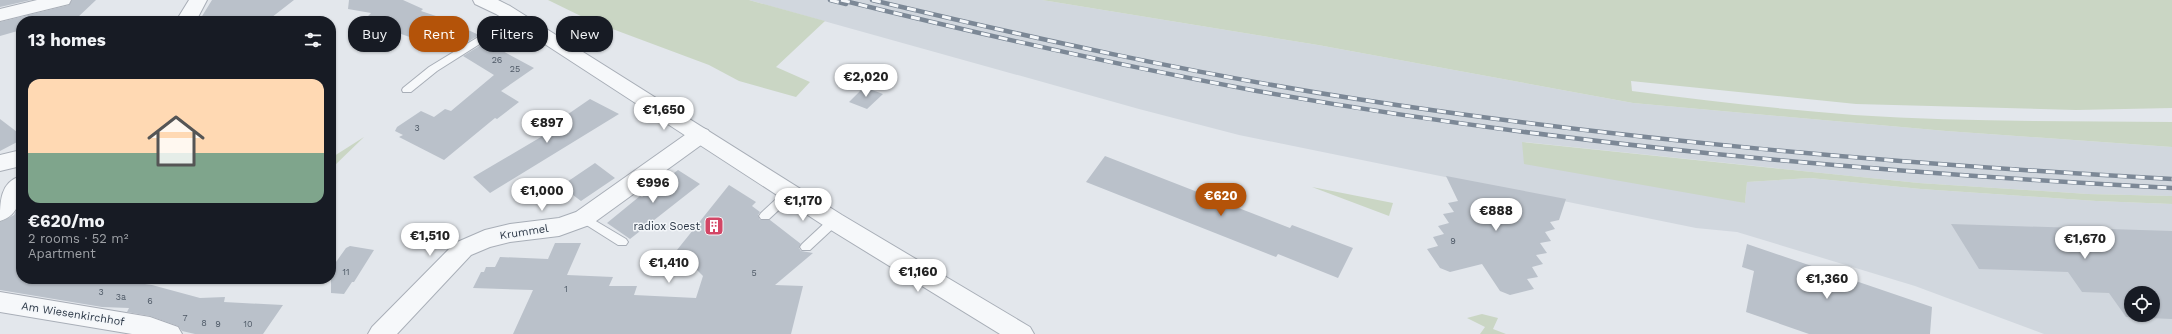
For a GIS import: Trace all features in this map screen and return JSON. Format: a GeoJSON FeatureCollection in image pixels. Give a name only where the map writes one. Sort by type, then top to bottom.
{"type":"FeatureCollection","features":[{"type":"Feature","properties":{"kind":"street"},"geometry":{"type":"LineString","coordinates":[[0,15],[62,0]]}},
{"type":"Feature","properties":{"kind":"street"},"geometry":{"type":"LineString","coordinates":[[189,16],[198,0]]}},
{"type":"Feature","properties":{"kind":"street"},"geometry":{"type":"LineString","coordinates":[[482,0],[512,16]]}},
{"type":"Feature","properties":{"kind":"street"},"geometry":{"type":"LineString","coordinates":[[548,38],[834,221],[1022,334]]}},
{"type":"Feature","properties":{"kind":"street","name":"Krummel"},"geometry":{"type":"LineString","coordinates":[[381,334],[463,249],[485,239],[510,233],[558,227],[571,224],[584,218],[700,135]]}},
{"type":"Feature","properties":{"kind":"street"},"geometry":{"type":"LineString","coordinates":[[0,163],[16,159]]}},
{"type":"Feature","properties":{"kind":"street"},"geometry":{"type":"LineString","coordinates":[[0,212],[16,191]]}},
{"type":"Feature","properties":{"kind":"street","name":"Am Wiesenkirchhof"},"geometry":{"type":"LineString","coordinates":[[0,302],[150,327],[169,334]]}},
{"type":"Feature","properties":{"kind":"lane"},"geometry":{"type":"LineString","coordinates":[[407,90],[433,69],[477,42]]}},
{"type":"Feature","properties":{"kind":"lane"},"geometry":{"type":"LineString","coordinates":[[764,216],[790,193]]}},
{"type":"Feature","properties":{"kind":"lane"},"geometry":{"type":"LineString","coordinates":[[584,218],[622,242]]}},
{"type":"Feature","properties":{"kind":"lane"},"geometry":{"type":"LineString","coordinates":[[806,248],[834,221]]}},
{"type":"Feature","properties":{"kind":"shaded area"},"geometry":{"type":"Polygon","coordinates":[[[749,0],[1042,0],[1318,45],[1633,103],[1946,131],[2172,147],[2172,196],[2088,194],[1919,183],[1523,142],[1745,203],[1747,182],[1810,178],[1921,189],[2096,201],[2172,204],[2172,334],[2044,334],[1915,286],[1737,232],[1696,228],[1239,135],[1139,109],[749,0]]]}},
{"type":"Feature","properties":{"kind":"green space"},"geometry":{"type":"Polygon","coordinates":[[[548,0],[749,0],[825,21],[776,67],[810,82],[796,97],[739,81],[709,65],[613,29],[613,16],[581,16],[548,0]]]}},
{"type":"Feature","properties":{"kind":"green space"},"geometry":{"type":"Polygon","coordinates":[[[1042,0],[2172,0],[2172,108],[2076,110],[1856,104],[1631,81],[1632,91],[1854,115],[1973,120],[2172,122],[2172,147],[1946,131],[1633,103],[1318,45],[1042,0]]]}},
{"type":"Feature","properties":{"kind":"green space"},"geometry":{"type":"Polygon","coordinates":[[[364,137],[336,164],[336,155],[364,137]]]}},
{"type":"Feature","properties":{"kind":"green space"},"geometry":{"type":"Polygon","coordinates":[[[1522,142],[1919,183],[2088,194],[2172,196],[2172,204],[2096,201],[1921,189],[1810,178],[1747,182],[1745,203],[1524,164],[1522,142]]]}},
{"type":"Feature","properties":{"kind":"green space"},"geometry":{"type":"Polygon","coordinates":[[[1312,187],[1393,203],[1389,216],[1312,187]]]}},
{"type":"Feature","properties":{"kind":"green space"},"geometry":{"type":"Polygon","coordinates":[[[1482,314],[1498,318],[1493,329],[1506,334],[1480,334],[1485,327],[1467,318],[1482,314]]]}},
{"type":"Feature","properties":{"kind":"building"},"geometry":{"type":"Polygon","coordinates":[[[0,0],[31,0],[0,7],[0,0]]]}},
{"type":"Feature","properties":{"kind":"building"},"geometry":{"type":"Polygon","coordinates":[[[72,0],[96,0],[79,16],[24,16],[69,5],[72,0]]]}},
{"type":"Feature","properties":{"kind":"building"},"geometry":{"type":"Polygon","coordinates":[[[212,0],[294,0],[273,16],[202,16],[212,0]]]}},
{"type":"Feature","properties":{"kind":"building"},"geometry":{"type":"Polygon","coordinates":[[[349,0],[403,0],[423,9],[421,11],[436,16],[409,16],[409,37],[401,34],[401,16],[368,16],[371,13],[348,9],[349,0]]]}},
{"type":"Feature","properties":{"kind":"building"},"geometry":{"type":"Polygon","coordinates":[[[16,18],[16,31],[0,36],[0,22],[16,18]]]}},
{"type":"Feature","properties":{"kind":"building"},"geometry":{"type":"Polygon","coordinates":[[[469,30],[477,34],[477,36],[469,41],[469,30]]]}},
{"type":"Feature","properties":{"kind":"building"},"geometry":{"type":"Polygon","coordinates":[[[477,47],[477,52],[504,52],[534,68],[501,91],[519,102],[497,119],[495,118],[444,160],[399,137],[403,135],[395,131],[397,127],[421,111],[434,117],[445,109],[451,111],[494,75],[463,56],[477,47]]]}},
{"type":"Feature","properties":{"kind":"building"},"geometry":{"type":"Polygon","coordinates":[[[864,87],[883,94],[867,109],[849,102],[864,87]]]}},
{"type":"Feature","properties":{"kind":"building"},"geometry":{"type":"Polygon","coordinates":[[[590,99],[619,114],[490,193],[473,177],[546,134],[542,132],[590,99]]]}},
{"type":"Feature","properties":{"kind":"building"},"geometry":{"type":"Polygon","coordinates":[[[0,119],[16,131],[16,143],[0,151],[0,119]]]}},
{"type":"Feature","properties":{"kind":"building"},"geometry":{"type":"Polygon","coordinates":[[[1105,156],[1290,228],[1292,225],[1353,248],[1338,278],[1278,254],[1276,257],[1086,182],[1105,156]]]}},
{"type":"Feature","properties":{"kind":"building"},"geometry":{"type":"Polygon","coordinates":[[[595,163],[615,178],[581,201],[561,186],[595,163]]]}},
{"type":"Feature","properties":{"kind":"building"},"geometry":{"type":"Polygon","coordinates":[[[678,170],[700,184],[630,239],[607,223],[640,196],[642,197],[678,170]]]}},
{"type":"Feature","properties":{"kind":"building"},"geometry":{"type":"Polygon","coordinates":[[[1446,176],[1566,199],[1559,220],[1550,222],[1555,229],[1545,232],[1551,241],[1540,243],[1547,253],[1536,255],[1543,264],[1532,267],[1538,277],[1527,279],[1534,289],[1510,295],[1500,291],[1482,264],[1450,272],[1440,268],[1427,249],[1438,246],[1433,237],[1444,234],[1438,226],[1449,223],[1443,214],[1454,212],[1448,203],[1458,201],[1446,176]]]}},
{"type":"Feature","properties":{"kind":"building"},"geometry":{"type":"Polygon","coordinates":[[[729,185],[756,202],[752,206],[760,212],[758,215],[760,220],[770,220],[801,244],[799,248],[801,251],[813,253],[775,285],[803,286],[791,334],[513,334],[533,290],[473,288],[481,272],[484,272],[486,267],[495,267],[500,257],[548,259],[555,243],[581,243],[567,275],[613,277],[609,286],[637,286],[634,295],[696,298],[703,276],[677,250],[729,185]]]}},
{"type":"Feature","properties":{"kind":"building"},"geometry":{"type":"Polygon","coordinates":[[[16,211],[16,284],[145,284],[200,298],[225,297],[224,302],[283,305],[263,334],[195,334],[182,331],[178,326],[150,316],[127,312],[129,308],[102,307],[0,290],[0,222],[14,215],[16,211]]]}},
{"type":"Feature","properties":{"kind":"building"},"geometry":{"type":"Polygon","coordinates":[[[1951,224],[2172,231],[2172,319],[2160,318],[2160,286],[2124,286],[2124,314],[2109,293],[2082,292],[2068,272],[1979,269],[1951,224]]]}},
{"type":"Feature","properties":{"kind":"building"},"geometry":{"type":"Polygon","coordinates":[[[1747,244],[1932,307],[1930,334],[1809,334],[1746,312],[1754,271],[1742,267],[1747,244]]]}},
{"type":"Feature","properties":{"kind":"building"},"geometry":{"type":"Polygon","coordinates":[[[350,246],[374,250],[354,282],[352,282],[344,294],[331,293],[331,284],[336,284],[336,262],[346,248],[350,246]]]}},
{"type":"Feature","properties":{"kind":"railway"},"geometry":{"type":"LineString","coordinates":[[830,0],[846,4]]}},
{"type":"Feature","properties":{"kind":"railway"},"geometry":{"type":"LineString","coordinates":[[841,0],[945,25],[1152,71],[1257,91],[1485,127],[1713,154],[1828,165],[1943,174],[2172,188]]}},
{"type":"Feature","properties":{"kind":"railway"},"geometry":{"type":"LineString","coordinates":[[872,0],[1174,67],[1296,89],[1459,114],[1662,139],[1764,149],[1968,166],[2172,179]]}},
{"type":"Feature","properties":{"kind":"place","name":"radiox Soest"},"geometry":{"type":"Point","coordinates":[714,226]}}]}
